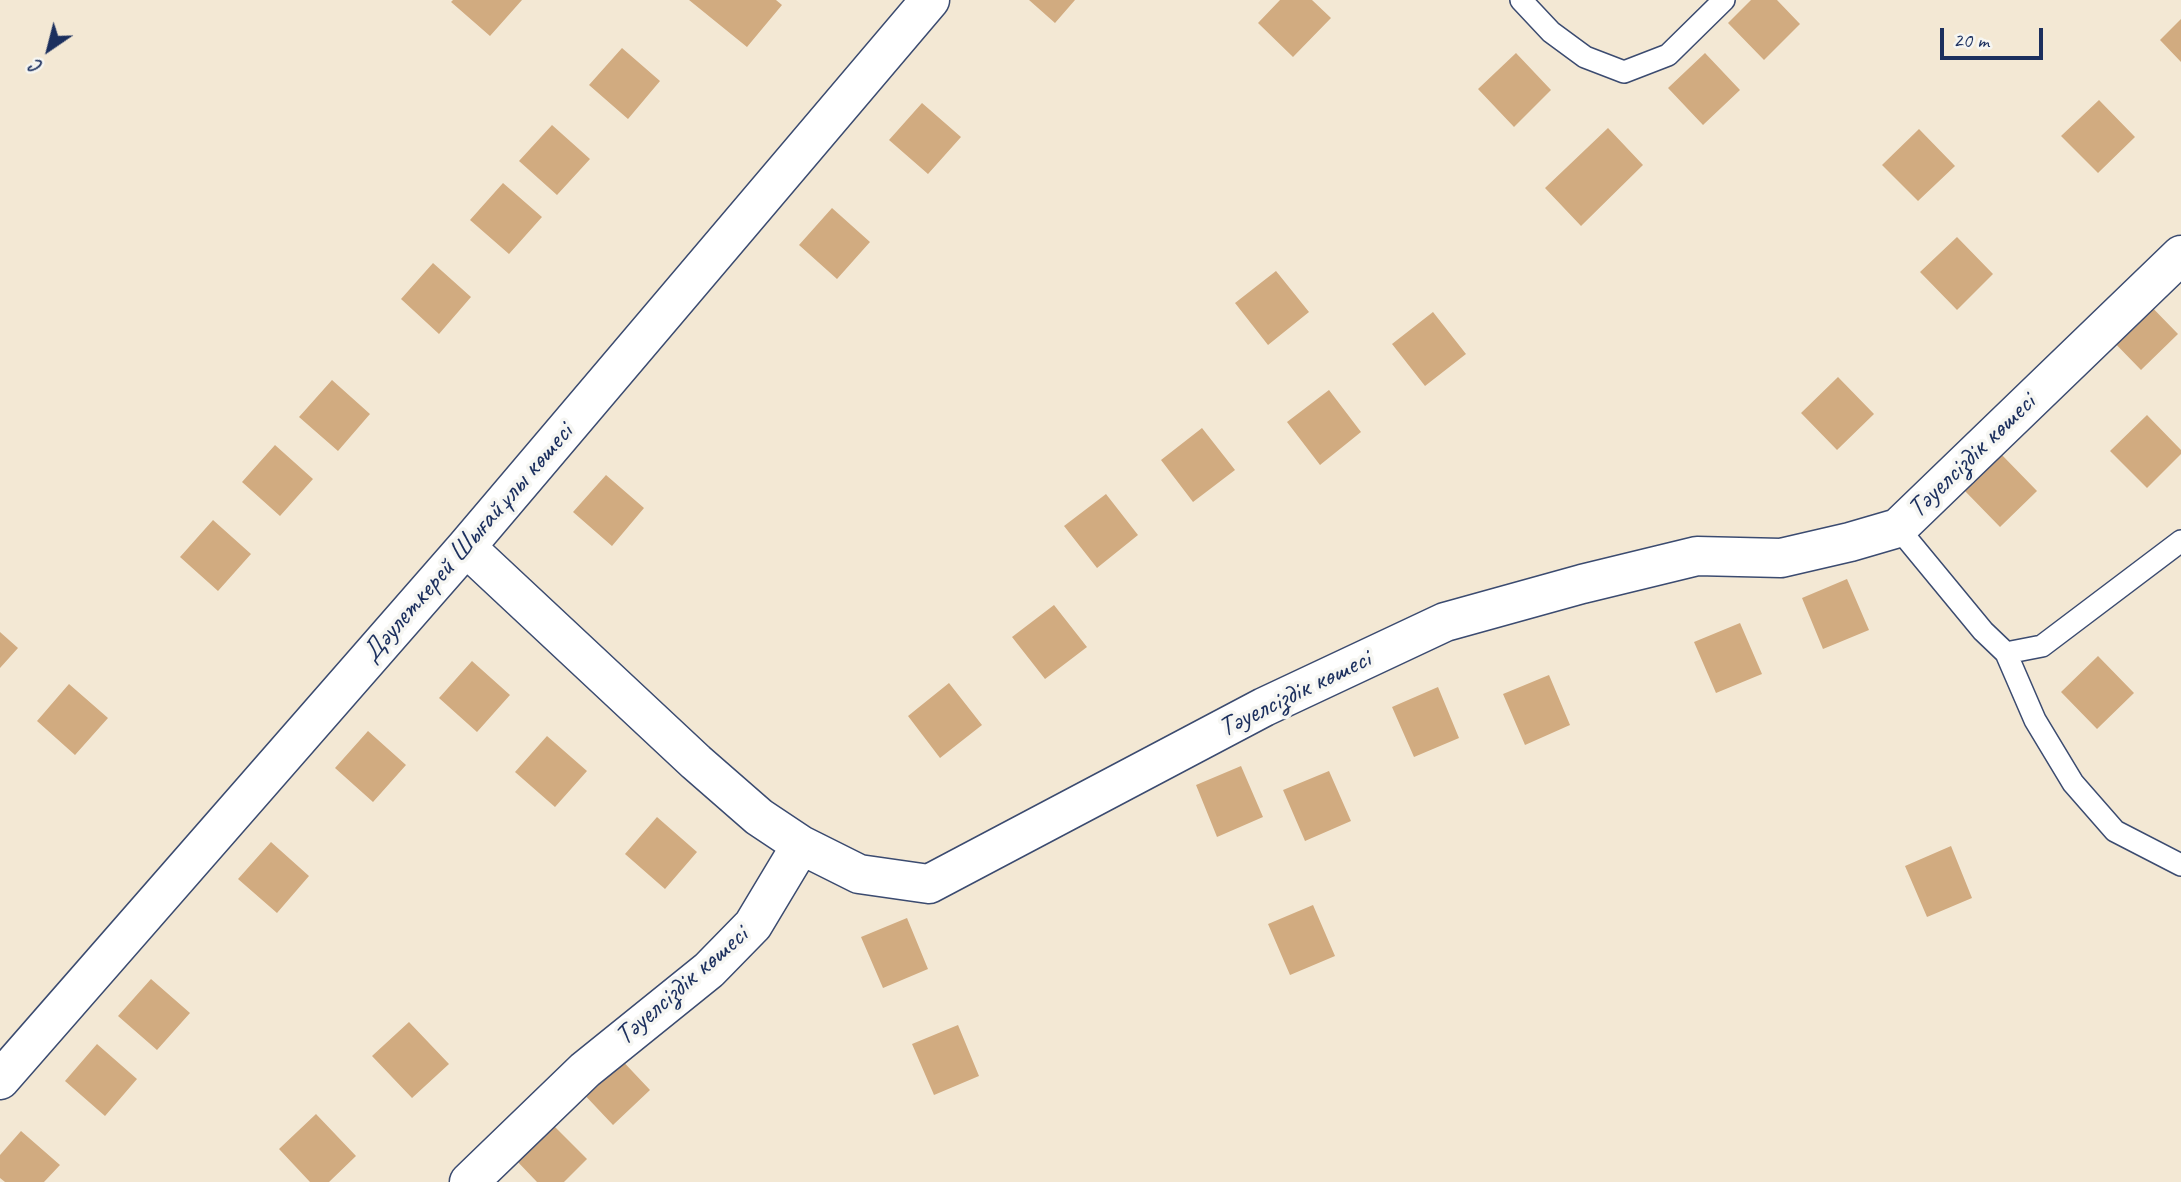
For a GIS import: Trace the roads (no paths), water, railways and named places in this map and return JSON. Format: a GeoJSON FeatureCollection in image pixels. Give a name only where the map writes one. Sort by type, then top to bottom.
{"type":"FeatureCollection","features":[{"type":"Feature","properties":{"kind":"street","name":"Дәулеткерей Шығайұлы көшесі"},"geometry":{"type":"LineString","coordinates":[[0,1080],[466,547],[930,0]]}},
{"type":"Feature","properties":{"kind":"street","name":"Тәуелсіздік көшесі"},"geometry":{"type":"LineString","coordinates":[[469,1182],[585,1070],[709,970],[753,925],[801,845],[859,874],[929,884],[1264,707],[1445,622],[1697,556],[1781,558],[1898,528],[2181,255]]}},
{"type":"Feature","properties":{"kind":"street"},"geometry":{"type":"LineString","coordinates":[[466,547],[696,762],[759,817],[801,845]]}},
{"type":"Feature","properties":{"kind":"lane"},"geometry":{"type":"LineString","coordinates":[[1521,0],[1552,33],[1586,57],[1624,72],[1668,55],[1724,0]]}},
{"type":"Feature","properties":{"kind":"lane"},"geometry":{"type":"LineString","coordinates":[[1898,528],[1983,631],[2006,653],[2035,720],[2073,783],[2115,831],[2151,852],[2181,865]]}},
{"type":"Feature","properties":{"kind":"lane"},"geometry":{"type":"LineString","coordinates":[[2006,653],[2042,646],[2181,541]]}}]}
